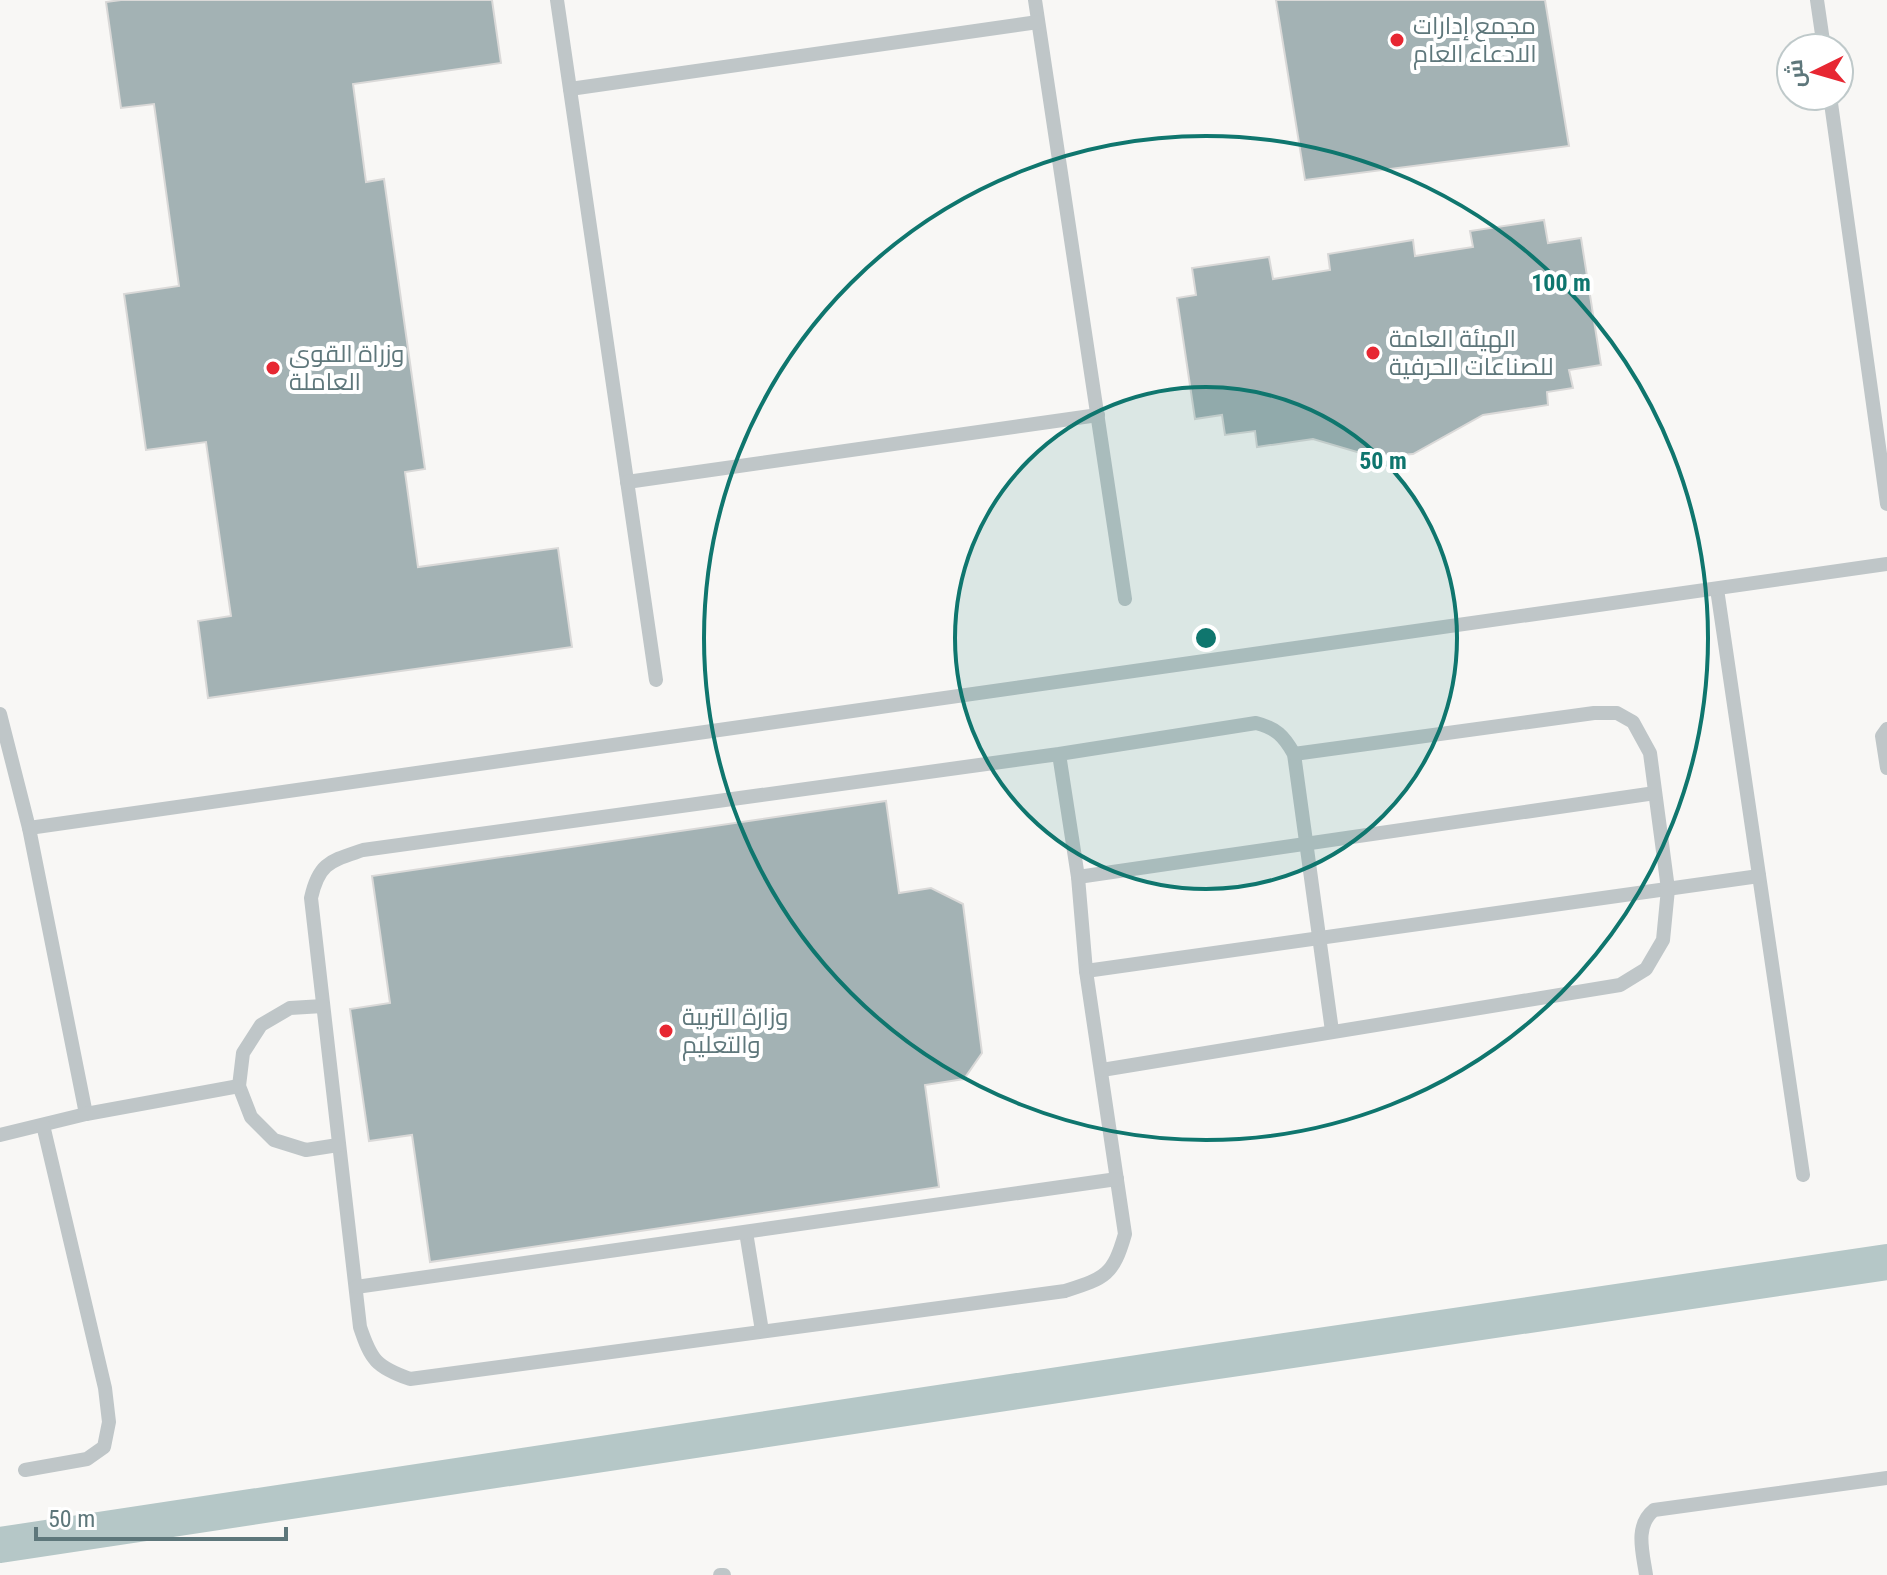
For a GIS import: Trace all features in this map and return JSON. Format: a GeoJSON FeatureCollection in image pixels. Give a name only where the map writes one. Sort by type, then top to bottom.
{"type":"FeatureCollection","features":[{"type":"Feature","properties":{"kind":"lane"},"geometry":{"type":"LineString","coordinates":[[557,0],[656,680]]}},
{"type":"Feature","properties":{"kind":"lane"},"geometry":{"type":"LineString","coordinates":[[1035,0],[1125,599]]}},
{"type":"Feature","properties":{"kind":"lane"},"geometry":{"type":"LineString","coordinates":[[1817,0],[1822,32]]}},
{"type":"Feature","properties":{"kind":"lane"},"geometry":{"type":"LineString","coordinates":[[570,89],[1038,22]]}},
{"type":"Feature","properties":{"kind":"lane"},"geometry":{"type":"LineString","coordinates":[[1832,112],[1887,504]]}},
{"type":"Feature","properties":{"kind":"lane"},"geometry":{"type":"LineString","coordinates":[[627,482],[1098,415]]}},
{"type":"Feature","properties":{"kind":"lane"},"geometry":{"type":"LineString","coordinates":[[29,828],[1887,564]]}},
{"type":"Feature","properties":{"kind":"lane"},"geometry":{"type":"LineString","coordinates":[[1717,589],[1803,1175]]}},
{"type":"Feature","properties":{"kind":"lane"},"geometry":{"type":"LineString","coordinates":[[1102,1070],[1620,985],[1646,969],[1663,940],[1668,889],[1650,753],[1633,722],[1617,713],[1594,713],[1294,754]]}},
{"type":"Feature","properties":{"kind":"lane"},"geometry":{"type":"LineString","coordinates":[[0,714],[29,828],[86,1114]]}},
{"type":"Feature","properties":{"kind":"lane"},"geometry":{"type":"LineString","coordinates":[[1059,754],[1078,877],[1086,971],[1125,1234],[1117,1263],[1096,1281],[1065,1291],[410,1379],[386,1370],[369,1353],[360,1327],[311,898],[316,876],[333,860],[363,850],[1059,754],[1256,723],[1272,727],[1285,738],[1294,754],[1332,1031]]}},
{"type":"Feature","properties":{"kind":"lane"},"geometry":{"type":"LineString","coordinates":[[1887,729],[1882,736],[1887,768]]}},
{"type":"Feature","properties":{"kind":"lane"},"geometry":{"type":"LineString","coordinates":[[1078,877],[1655,793]]}},
{"type":"Feature","properties":{"kind":"lane"},"geometry":{"type":"LineString","coordinates":[[1086,971],[1759,876]]}},
{"type":"Feature","properties":{"kind":"lane"},"geometry":{"type":"LineString","coordinates":[[323,1006],[290,1008],[261,1025],[243,1053],[239,1086],[251,1117],[274,1140],[306,1150],[338,1145]]}},
{"type":"Feature","properties":{"kind":"lane"},"geometry":{"type":"LineString","coordinates":[[0,1135],[86,1114],[239,1086]]}},
{"type":"Feature","properties":{"kind":"lane"},"geometry":{"type":"LineString","coordinates":[[25,1470],[87,1459],[104,1447],[109,1422],[105,1388],[43,1125]]}},
{"type":"Feature","properties":{"kind":"lane"},"geometry":{"type":"LineString","coordinates":[[356,1287],[1117,1179]]}},
{"type":"Feature","properties":{"kind":"lane"},"geometry":{"type":"LineString","coordinates":[[746,1232],[762,1331]]}},
{"type":"Feature","properties":{"kind":"lane"},"geometry":{"type":"LineString","coordinates":[[1646,1575],[1641,1526],[1654,1510],[1887,1478]]}},
{"type":"Feature","properties":{"kind":"building","name":"وزراة القوى العاملة"},"geometry":{"type":"Polygon","coordinates":[[[492,0],[501,63],[353,84],[366,182],[384,179],[425,469],[405,472],[418,567],[558,548],[572,647],[208,698],[198,621],[231,616],[206,442],[146,450],[124,294],[179,286],[154,104],[121,108],[106,2],[492,0]]]}},
{"type":"Feature","properties":{"kind":"building"},"geometry":{"type":"Polygon","coordinates":[[[1276,0],[1545,0],[1569,146],[1305,180],[1276,0]]]}},
{"type":"Feature","properties":{"kind":"building"},"geometry":{"type":"Polygon","coordinates":[[[1544,220],[1548,243],[1581,238],[1601,365],[1569,370],[1573,388],[1547,392],[1548,405],[1483,415],[1413,454],[1374,457],[1313,439],[1257,447],[1255,431],[1225,435],[1222,415],[1195,419],[1177,298],[1196,295],[1192,268],[1269,257],[1273,279],[1330,270],[1328,254],[1413,240],[1415,256],[1473,247],[1470,231],[1544,220]]]}},
{"type":"Feature","properties":{"kind":"building","name":"وزارة التربية والتعليم"},"geometry":{"type":"Polygon","coordinates":[[[886,801],[899,893],[931,888],[963,904],[982,1053],[964,1079],[925,1085],[939,1187],[430,1262],[412,1135],[369,1141],[350,1009],[390,1003],[372,876],[886,801]]]}},
{"type":"Feature","properties":{"kind":"waterway"},"geometry":{"type":"LineString","coordinates":[[0,1545],[1887,1262]]}},
{"type":"Feature","properties":{"kind":"place","name":"مجمع إدارات الادعاء العام"},"geometry":{"type":"Point","coordinates":[1397,40]}},
{"type":"Feature","properties":{"kind":"place","name":"الهيئة العامة للصناعات الحرفية"},"geometry":{"type":"Point","coordinates":[1373,353]}},
{"type":"Feature","properties":{"kind":"place","name":"وزراة القوى العاملة"},"geometry":{"type":"Point","coordinates":[273,368]}},
{"type":"Feature","properties":{"kind":"place","name":"وزارة التربية والتعليم"},"geometry":{"type":"Point","coordinates":[666,1031]}}]}
